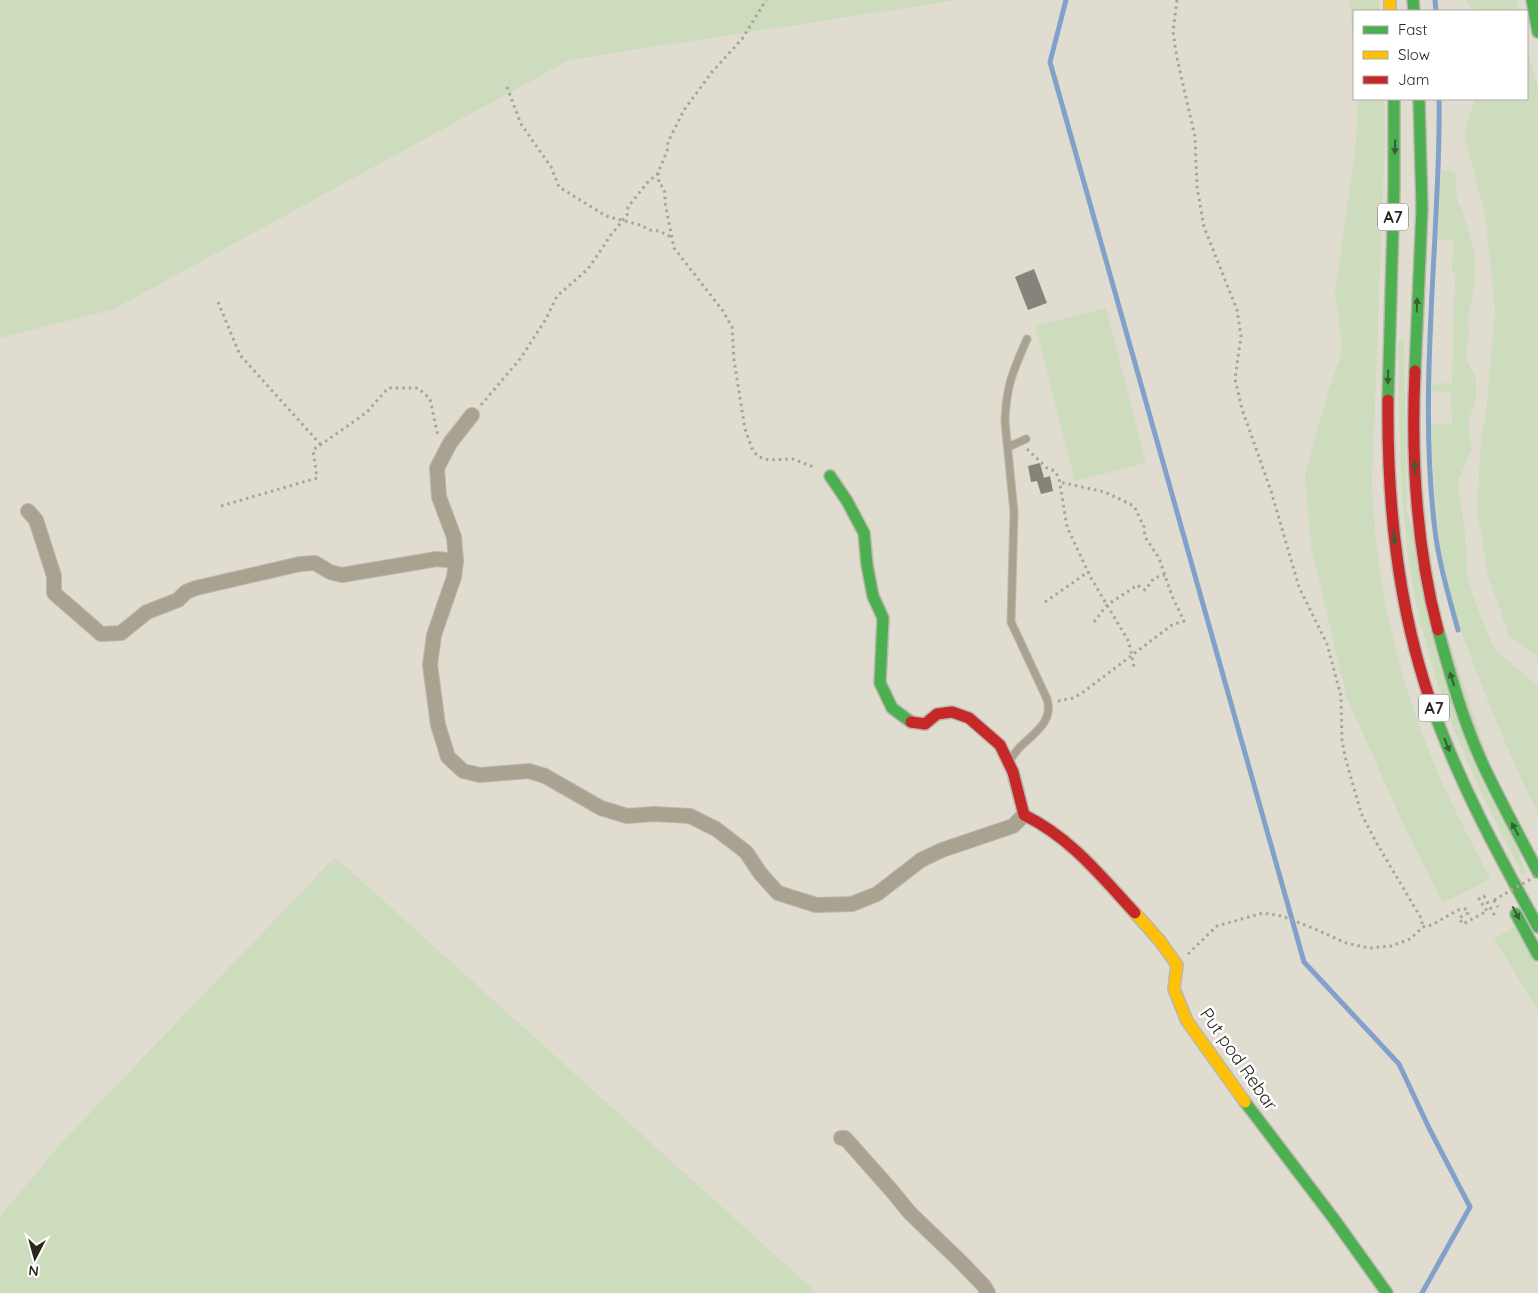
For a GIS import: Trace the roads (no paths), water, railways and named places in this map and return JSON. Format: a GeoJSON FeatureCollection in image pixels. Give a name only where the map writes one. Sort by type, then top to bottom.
{"type":"FeatureCollection","features":[{"type":"Feature","properties":{"kind":"main road"},"geometry":{"type":"LineString","coordinates":[[1532,0],[1538,32]]}},
{"type":"Feature","properties":{"kind":"main road","name":"A7"},"geometry":{"type":"LineString","coordinates":[[1394,100],[1394,185],[1387,420],[1388,471],[1400,580],[1411,634],[1448,748],[1479,815],[1538,927]]}},
{"type":"Feature","properties":{"kind":"main road","name":"A7"},"geometry":{"type":"LineString","coordinates":[[1419,100],[1422,209],[1413,421],[1416,495],[1422,552],[1431,603],[1448,668],[1473,738],[1501,801],[1538,873]]}},
{"type":"Feature","properties":{"kind":"main road"},"geometry":{"type":"LineString","coordinates":[[1381,523],[1388,471]]}},
{"type":"Feature","properties":{"kind":"main road"},"geometry":{"type":"LineString","coordinates":[[830,476],[847,501],[864,533],[867,565],[873,596],[883,618],[880,683],[892,708],[909,722],[925,724],[936,714],[952,712],[968,718],[1000,746],[1013,772],[1024,815]]}},
{"type":"Feature","properties":{"kind":"main road"},"geometry":{"type":"LineString","coordinates":[[1431,603],[1447,632],[1463,675]]}},
{"type":"Feature","properties":{"kind":"main road","name":"Put pod Rebar"},"geometry":{"type":"LineString","coordinates":[[1024,815],[1039,821],[1069,843],[1107,881],[1165,946],[1177,964],[1174,989],[1187,1021],[1252,1112],[1334,1219],[1387,1293]]}},
{"type":"Feature","properties":{"kind":"main road"},"geometry":{"type":"LineString","coordinates":[[1510,902],[1538,954]]}},
{"type":"Feature","properties":{"kind":"street"},"geometry":{"type":"LineString","coordinates":[[472,415],[450,443],[437,468],[440,497],[454,537],[456,561],[454,577],[434,635],[430,665],[438,725],[448,757],[463,771],[480,775],[529,771],[545,776],[601,808],[627,816],[654,814],[690,816],[716,829],[746,852],[760,873],[778,893],[816,905],[852,904],[877,894],[921,860],[942,850],[1013,826],[1024,815]]}},
{"type":"Feature","properties":{"kind":"street"},"geometry":{"type":"LineString","coordinates":[[28,511],[36,520],[54,576],[54,593],[101,634],[121,633],[147,612],[178,600],[186,592],[196,588],[300,564],[315,564],[330,572],[342,575],[437,559],[456,561]]}},
{"type":"Feature","properties":{"kind":"street"},"geometry":{"type":"LineString","coordinates":[[841,1138],[845,1138],[910,1213],[961,1262],[984,1286],[988,1293]]}},
{"type":"Feature","properties":{"kind":"lane"},"geometry":{"type":"LineString","coordinates":[[1008,762],[1040,729],[1048,716],[1049,703],[1011,622],[1014,512],[1005,422],[1007,388],[1027,339]]}},
{"type":"Feature","properties":{"kind":"lane"},"geometry":{"type":"LineString","coordinates":[[1008,447],[1023,440]]}},
{"type":"Feature","properties":{"kind":"waterway"},"geometry":{"type":"LineString","coordinates":[[1066,0],[1050,62],[1304,962],[1399,1064],[1429,1128],[1470,1207],[1422,1293]]}},
{"type":"Feature","properties":{"kind":"waterway"},"geometry":{"type":"LineString","coordinates":[[1435,0],[1436,10]]}},
{"type":"Feature","properties":{"kind":"waterway"},"geometry":{"type":"LineString","coordinates":[[1439,100],[1430,345],[1429,457],[1431,494],[1439,555],[1458,630]]}}]}
